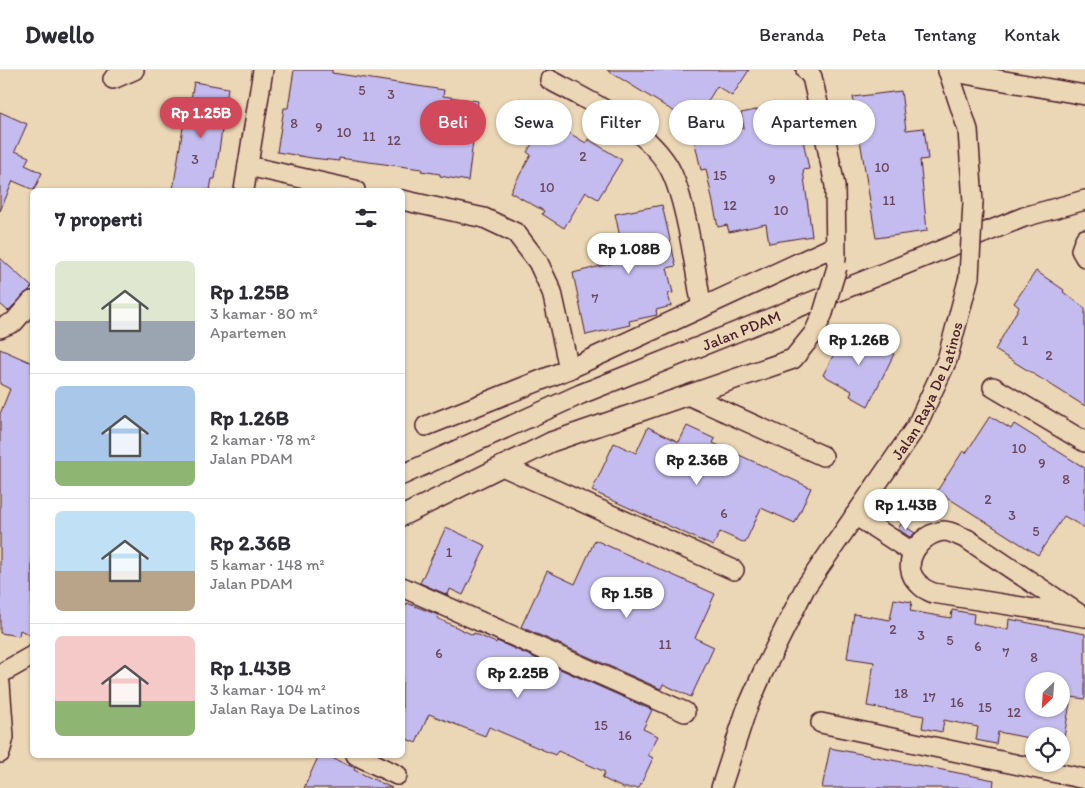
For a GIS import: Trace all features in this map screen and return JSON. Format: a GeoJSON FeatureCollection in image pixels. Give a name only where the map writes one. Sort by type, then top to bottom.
{"type":"FeatureCollection","features":[{"type":"Feature","properties":{"kind":"street"},"geometry":{"type":"LineString","coordinates":[[113,79],[134,70]]}},
{"type":"Feature","properties":{"kind":"street"},"geometry":{"type":"LineString","coordinates":[[244,188],[264,70]]}},
{"type":"Feature","properties":{"kind":"street"},"geometry":{"type":"LineString","coordinates":[[405,514],[551,442],[774,368],[793,359],[803,350],[814,333],[823,313],[837,267],[834,186],[812,77],[806,70]]}},
{"type":"Feature","properties":{"kind":"street"},"geometry":{"type":"LineString","coordinates":[[948,71],[1085,95]]}},
{"type":"Feature","properties":{"kind":"street","name":"Jalan Raya De Latinos"},"geometry":{"type":"LineString","coordinates":[[721,788],[746,711],[763,672],[805,588],[916,428],[947,360],[969,277],[973,202],[968,130],[948,71]]}},
{"type":"Feature","properties":{"kind":"street"},"geometry":{"type":"LineString","coordinates":[[550,80],[605,109],[646,141],[667,164],[680,197],[702,308]]}},
{"type":"Feature","properties":{"kind":"street"},"geometry":{"type":"LineString","coordinates":[[248,166],[346,188]]}},
{"type":"Feature","properties":{"kind":"street","name":"Jalan PDAM"},"geometry":{"type":"LineString","coordinates":[[405,474],[581,394],[1024,217],[1085,200]]}},
{"type":"Feature","properties":{"kind":"street"},"geometry":{"type":"LineString","coordinates":[[405,201],[484,218],[516,233],[538,262],[552,292],[569,370]]}},
{"type":"Feature","properties":{"kind":"street"},"geometry":{"type":"LineString","coordinates":[[1085,239],[1081,250],[1085,257]]}},
{"type":"Feature","properties":{"kind":"street"},"geometry":{"type":"LineString","coordinates":[[426,426],[569,370],[835,246]]}},
{"type":"Feature","properties":{"kind":"street"},"geometry":{"type":"LineString","coordinates":[[0,328],[14,322],[30,303]]}},
{"type":"Feature","properties":{"kind":"street"},"geometry":{"type":"LineString","coordinates":[[993,387],[1085,442]]}},
{"type":"Feature","properties":{"kind":"street"},"geometry":{"type":"LineString","coordinates":[[688,395],[824,456]]}},
{"type":"Feature","properties":{"kind":"street"},"geometry":{"type":"LineString","coordinates":[[502,466],[734,570]]}},
{"type":"Feature","properties":{"kind":"street"},"geometry":{"type":"LineString","coordinates":[[855,515],[912,552]]}},
{"type":"Feature","properties":{"kind":"street"},"geometry":{"type":"LineString","coordinates":[[945,531],[967,539],[1083,616],[934,593],[919,585],[911,571],[912,552],[924,538],[945,531]]}},
{"type":"Feature","properties":{"kind":"street"},"geometry":{"type":"LineString","coordinates":[[405,588],[685,712]]}},
{"type":"Feature","properties":{"kind":"street"},"geometry":{"type":"LineString","coordinates":[[0,674],[30,657]]}},
{"type":"Feature","properties":{"kind":"street"},"geometry":{"type":"LineString","coordinates":[[0,684],[4,737],[0,753]]}},
{"type":"Feature","properties":{"kind":"street"},"geometry":{"type":"LineString","coordinates":[[821,723],[1085,779]]}},
{"type":"Feature","properties":{"kind":"street"},"geometry":{"type":"LineString","coordinates":[[362,758],[397,775]]}},
{"type":"Feature","properties":{"kind":"building"},"geometry":{"type":"Polygon","coordinates":[[[294,70],[332,70],[332,73],[444,90],[443,96],[471,100],[420,100],[420,145],[472,145],[468,181],[421,171],[422,169],[339,158],[339,161],[312,158],[277,152],[284,108],[288,108],[294,70]]]}},
{"type":"Feature","properties":{"kind":"building"},"geometry":{"type":"Polygon","coordinates":[[[607,70],[749,70],[732,96],[717,86],[709,100],[669,100],[669,108],[659,102],[659,100],[655,100],[607,70]]]}},
{"type":"Feature","properties":{"kind":"building"},"geometry":{"type":"Polygon","coordinates":[[[194,82],[228,88],[215,179],[212,179],[210,188],[173,188],[184,121],[187,122],[194,82]]]}},
{"type":"Feature","properties":{"kind":"building"},"geometry":{"type":"Polygon","coordinates":[[[901,91],[906,130],[924,128],[928,159],[920,160],[927,231],[876,238],[861,145],[875,145],[875,100],[853,100],[853,97],[901,91]]]}},
{"type":"Feature","properties":{"kind":"building"},"geometry":{"type":"Polygon","coordinates":[[[753,111],[753,145],[804,145],[809,169],[803,170],[812,236],[769,243],[766,224],[729,232],[727,225],[718,227],[706,169],[701,170],[695,145],[743,145],[743,113],[753,111]]]}},
{"type":"Feature","properties":{"kind":"building"},"geometry":{"type":"Polygon","coordinates":[[[0,112],[27,124],[15,151],[29,157],[25,165],[42,173],[35,188],[30,188],[13,181],[0,211],[0,112]]]}},
{"type":"Feature","properties":{"kind":"building"},"geometry":{"type":"Polygon","coordinates":[[[572,135],[582,141],[582,145],[598,145],[622,160],[598,199],[586,192],[564,228],[542,214],[544,211],[510,192],[531,155],[527,152],[531,145],[572,145],[572,135]]]}},
{"type":"Feature","properties":{"kind":"building"},"geometry":{"type":"Polygon","coordinates":[[[662,205],[676,266],[667,268],[673,293],[668,294],[671,306],[656,310],[657,315],[629,321],[630,325],[586,335],[573,273],[625,260],[615,214],[662,205]]]}},
{"type":"Feature","properties":{"kind":"building"},"geometry":{"type":"Polygon","coordinates":[[[0,258],[30,285],[30,289],[8,311],[0,304],[0,258]]]}},
{"type":"Feature","properties":{"kind":"building"},"geometry":{"type":"Polygon","coordinates":[[[1036,271],[1064,290],[1063,292],[1085,308],[1085,406],[995,350],[1019,307],[1014,303],[1036,271]]]}},
{"type":"Feature","properties":{"kind":"building"},"geometry":{"type":"Polygon","coordinates":[[[848,327],[894,354],[868,406],[850,396],[852,391],[823,375],[848,327]]]}},
{"type":"Feature","properties":{"kind":"building"},"geometry":{"type":"Polygon","coordinates":[[[0,349],[30,362],[30,635],[20,630],[19,636],[0,633],[0,414],[10,389],[0,384],[0,349]]]}},
{"type":"Feature","properties":{"kind":"building"},"geometry":{"type":"Polygon","coordinates":[[[990,416],[1011,429],[1014,424],[1085,468],[1085,528],[1064,516],[1038,555],[937,491],[963,451],[966,453],[990,416]]]}},
{"type":"Feature","properties":{"kind":"building"},"geometry":{"type":"Polygon","coordinates":[[[687,426],[715,439],[713,443],[811,488],[795,523],[761,508],[745,543],[720,532],[713,546],[592,491],[614,443],[636,453],[648,427],[679,442],[687,426]]]}},
{"type":"Feature","properties":{"kind":"building"},"geometry":{"type":"Polygon","coordinates":[[[901,524],[915,533],[910,537],[898,529],[901,524]]]}},
{"type":"Feature","properties":{"kind":"building"},"geometry":{"type":"Polygon","coordinates":[[[446,527],[486,546],[463,595],[450,589],[448,595],[420,583],[446,527]]]}},
{"type":"Feature","properties":{"kind":"building"},"geometry":{"type":"Polygon","coordinates":[[[595,540],[715,594],[695,638],[714,647],[691,697],[663,684],[661,689],[521,627],[547,571],[575,584],[595,540]]]}},
{"type":"Feature","properties":{"kind":"building"},"geometry":{"type":"Polygon","coordinates":[[[894,599],[912,602],[910,611],[951,618],[952,610],[974,614],[973,623],[1008,630],[1009,619],[1085,634],[1085,699],[1071,697],[1070,703],[1070,672],[1025,672],[1025,718],[1067,718],[1066,727],[1025,727],[1025,737],[998,732],[996,744],[976,740],[978,727],[944,720],[942,732],[922,728],[924,716],[867,706],[874,662],[847,658],[854,614],[890,620],[894,599]]]}},
{"type":"Feature","properties":{"kind":"building"},"geometry":{"type":"Polygon","coordinates":[[[407,603],[438,615],[437,618],[473,635],[474,633],[496,643],[497,641],[652,710],[643,729],[658,736],[648,755],[653,758],[639,788],[623,788],[602,778],[605,772],[558,751],[555,755],[489,727],[485,736],[429,714],[416,743],[405,738],[405,607],[407,603]]]}},
{"type":"Feature","properties":{"kind":"building"},"geometry":{"type":"Polygon","coordinates":[[[830,748],[994,780],[993,788],[822,788],[830,748]]]}},
{"type":"Feature","properties":{"kind":"building"},"geometry":{"type":"Polygon","coordinates":[[[318,758],[332,758],[392,788],[304,788],[318,758]]]}}]}
